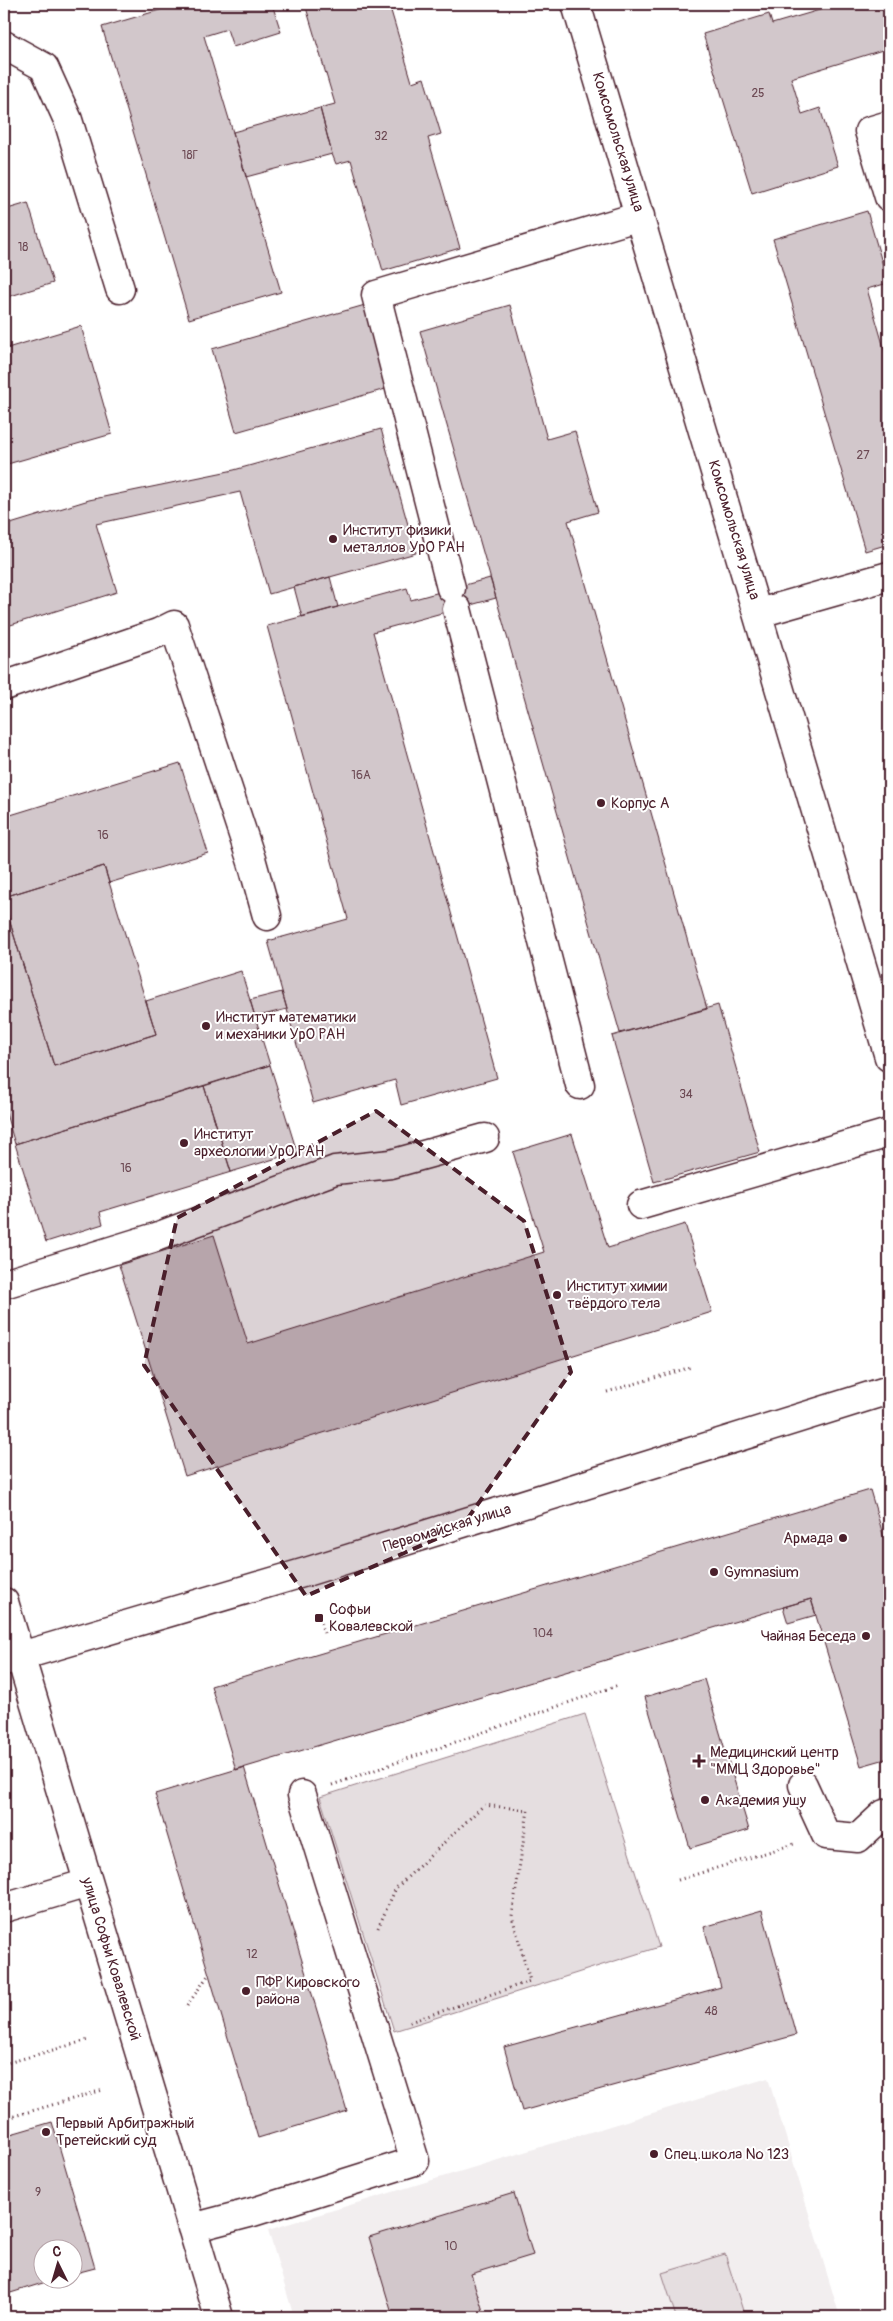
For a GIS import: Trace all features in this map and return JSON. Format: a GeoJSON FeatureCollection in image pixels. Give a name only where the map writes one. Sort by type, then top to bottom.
{"type":"FeatureCollection","features":[{"type":"Feature","properties":{"kind":"street","name":"Комсомольская улица"},"geometry":{"type":"LineString","coordinates":[[576,4],[889,1057]]}},
{"type":"Feature","properties":{"kind":"street"},"geometry":{"type":"LineString","coordinates":[[4,44],[44,67],[68,120],[120,289]]}},
{"type":"Feature","properties":{"kind":"street"},"geometry":{"type":"LineString","coordinates":[[889,125],[869,131],[889,197]]}},
{"type":"Feature","properties":{"kind":"street"},"geometry":{"type":"LineString","coordinates":[[580,1085],[376,295],[640,216]]}},
{"type":"Feature","properties":{"kind":"street"},"geometry":{"type":"LineString","coordinates":[[758,613],[888,581]]}},
{"type":"Feature","properties":{"kind":"street"},"geometry":{"type":"LineString","coordinates":[[4,686],[158,633],[174,625],[252,862],[267,916]]}},
{"type":"Feature","properties":{"kind":"street"},"geometry":{"type":"LineString","coordinates":[[641,1205],[889,1133]]}},
{"type":"Feature","properties":{"kind":"street"},"geometry":{"type":"LineString","coordinates":[[4,1284],[156,1237],[335,1170],[391,1164],[485,1138]]}},
{"type":"Feature","properties":{"kind":"street","name":"Первомайская улица"},"geometry":{"type":"LineString","coordinates":[[12,1659],[306,1572],[889,1390]]}},
{"type":"Feature","properties":{"kind":"street","name":"улица Софьи Ковалевской"},"geometry":{"type":"LineString","coordinates":[[4,1602],[12,1659],[88,1882],[219,2317]]}},
{"type":"Feature","properties":{"kind":"street"},"geometry":{"type":"LineString","coordinates":[[803,1785],[826,1834],[858,1838],[884,1814],[889,1813]]}},
{"type":"Feature","properties":{"kind":"street"},"geometry":{"type":"LineString","coordinates":[[192,2228],[262,2209],[415,2161],[302,1795]]}},
{"type":"Feature","properties":{"kind":"street"},"geometry":{"type":"LineString","coordinates":[[4,1908],[88,1882]]}},
{"type":"Feature","properties":{"kind":"path"},"geometry":{"type":"LineString","coordinates":[[608,1392],[691,1367]]}},
{"type":"Feature","properties":{"kind":"path"},"geometry":{"type":"LineString","coordinates":[[319,1618],[324,1633]]}},
{"type":"Feature","properties":{"kind":"path"},"geometry":{"type":"LineString","coordinates":[[302,1795],[619,1685]]}},
{"type":"Feature","properties":{"kind":"path"},"geometry":{"type":"LineString","coordinates":[[357,1975],[396,1888],[484,1804],[528,1810],[512,1916],[530,1981],[376,2034]]}},
{"type":"Feature","properties":{"kind":"path"},"geometry":{"type":"LineString","coordinates":[[678,1880],[826,1834]]}},
{"type":"Feature","properties":{"kind":"path"},"geometry":{"type":"LineString","coordinates":[[186,2006],[209,1974]]}},
{"type":"Feature","properties":{"kind":"path"},"geometry":{"type":"LineString","coordinates":[[4,2064],[88,2040]]}},
{"type":"Feature","properties":{"kind":"path"},"geometry":{"type":"LineString","coordinates":[[4,2119],[103,2090]]}},
{"type":"Feature","properties":{"kind":"highlighted area"},"geometry":{"type":"Polygon","coordinates":[[[376,1111],[524,1221],[571,1372],[461,1528],[306,1596],[144,1365],[177,1218],[376,1111]]]}},
{"type":"Feature","properties":{"kind":"shaded area"},"geometry":{"type":"Polygon","coordinates":[[[585,1714],[659,1947],[394,2031],[320,1797],[585,1714]]]}},
{"type":"Feature","properties":{"kind":"shaded area","name":"Спец.школа № 123"},"geometry":{"type":"Polygon","coordinates":[[[768,2078],[840,2317],[294,2317],[268,2230],[768,2078]]]}},
{"type":"Feature","properties":{"kind":"shaded area"},"geometry":{"type":"Polygon","coordinates":[[[725,2254],[745,2317],[676,2317],[662,2273],[725,2254]]]}},
{"type":"Feature","properties":{"kind":"building"},"geometry":{"type":"Polygon","coordinates":[[[180,4],[272,4],[281,32],[233,47],[227,29],[204,36],[281,292],[189,319],[102,27],[180,4]]]}},
{"type":"Feature","properties":{"kind":"building"},"geometry":{"type":"Polygon","coordinates":[[[305,4],[389,4],[412,82],[424,78],[441,134],[428,138],[460,248],[383,271],[351,160],[336,164],[332,154],[320,108],[335,104],[305,4]]]}},
{"type":"Feature","properties":{"kind":"building"},"geometry":{"type":"Polygon","coordinates":[[[840,4],[889,4],[889,48],[791,78],[802,114],[820,108],[838,166],[752,193],[703,34],[769,14],[772,24],[840,4]]]}},
{"type":"Feature","properties":{"kind":"building"},"geometry":{"type":"Polygon","coordinates":[[[320,108],[332,154],[246,177],[233,132],[320,108]]]}},
{"type":"Feature","properties":{"kind":"building"},"geometry":{"type":"Polygon","coordinates":[[[28,203],[53,283],[4,298],[4,210],[28,203]]]}},
{"type":"Feature","properties":{"kind":"building"},"geometry":{"type":"Polygon","coordinates":[[[867,211],[888,283],[867,289],[889,365],[889,544],[865,551],[773,239],[867,211]]]}},
{"type":"Feature","properties":{"kind":"building"},"geometry":{"type":"Polygon","coordinates":[[[365,305],[389,388],[236,432],[212,349],[365,305]]]}},
{"type":"Feature","properties":{"kind":"building","name":"Корпус А"},"geometry":{"type":"Polygon","coordinates":[[[510,305],[547,439],[575,431],[598,512],[568,521],[707,1009],[620,1033],[420,331],[510,305]]]}},
{"type":"Feature","properties":{"kind":"building"},"geometry":{"type":"Polygon","coordinates":[[[81,326],[112,434],[4,465],[4,349],[81,326]]]}},
{"type":"Feature","properties":{"kind":"building","name":"Институт физики металлов УрО РАН"},"geometry":{"type":"Polygon","coordinates":[[[381,429],[416,553],[269,594],[240,492],[96,524],[117,592],[4,627],[4,526],[89,500],[234,470],[381,429]]]}},
{"type":"Feature","properties":{"kind":"building"},"geometry":{"type":"Polygon","coordinates":[[[330,577],[338,607],[302,617],[294,587],[330,577]]]}},
{"type":"Feature","properties":{"kind":"building"},"geometry":{"type":"Polygon","coordinates":[[[490,578],[496,598],[373,632],[497,1078],[401,1105],[395,1080],[313,1103],[268,941],[348,919],[267,626],[407,588],[411,600],[490,578]]]}},
{"type":"Feature","properties":{"kind":"building"},"geometry":{"type":"Polygon","coordinates":[[[180,763],[208,853],[109,883],[104,866],[4,897],[4,817],[180,763]]]}},
{"type":"Feature","properties":{"kind":"building"},"geometry":{"type":"Polygon","coordinates":[[[104,866],[156,1034],[54,1066],[4,903],[4,897],[104,866]]]}},
{"type":"Feature","properties":{"kind":"building","name":"Институт математики и механики УрО РАН"},"geometry":{"type":"Polygon","coordinates":[[[4,903],[54,1066],[156,1034],[146,1001],[241,971],[270,1065],[15,1144],[4,1107],[4,903]]]}},
{"type":"Feature","properties":{"kind":"building"},"geometry":{"type":"Polygon","coordinates":[[[282,992],[287,1009],[255,1017],[250,1000],[282,992]]]}},
{"type":"Feature","properties":{"kind":"building"},"geometry":{"type":"Polygon","coordinates":[[[718,1005],[760,1152],[654,1182],[612,1036],[718,1005]]]}},
{"type":"Feature","properties":{"kind":"building"},"geometry":{"type":"Polygon","coordinates":[[[270,1065],[297,1152],[231,1172],[204,1086],[270,1065]]]}},
{"type":"Feature","properties":{"kind":"building"},"geometry":{"type":"Polygon","coordinates":[[[204,1086],[231,1172],[100,1212],[103,1224],[46,1242],[15,1144],[204,1086]]]}},
{"type":"Feature","properties":{"kind":"building","name":"Институт химии твёрдого тела"},"geometry":{"type":"Polygon","coordinates":[[[572,1134],[608,1248],[685,1224],[712,1312],[185,1476],[119,1265],[214,1235],[248,1344],[544,1252],[513,1152],[572,1134]]]}},
{"type":"Feature","properties":{"kind":"building"},"geometry":{"type":"Polygon","coordinates":[[[870,1490],[889,1555],[889,1758],[861,1766],[811,1599],[236,1770],[211,1686],[870,1490]]]}},
{"type":"Feature","properties":{"kind":"building"},"geometry":{"type":"Polygon","coordinates":[[[811,1599],[816,1615],[788,1623],[783,1607],[811,1599]]]}},
{"type":"Feature","properties":{"kind":"building"},"geometry":{"type":"Polygon","coordinates":[[[704,1679],[749,1830],[690,1848],[645,1697],[704,1679]]]}},
{"type":"Feature","properties":{"kind":"building"},"geometry":{"type":"Polygon","coordinates":[[[244,1767],[347,2111],[258,2138],[155,1794],[244,1767]]]}},
{"type":"Feature","properties":{"kind":"building"},"geometry":{"type":"Polygon","coordinates":[[[762,1910],[796,2035],[522,2111],[504,2047],[721,1987],[704,1927],[762,1910]]]}},
{"type":"Feature","properties":{"kind":"building"},"geometry":{"type":"Polygon","coordinates":[[[52,2122],[95,2268],[82,2271],[82,2238],[32,2238],[32,2286],[4,2295],[4,2136],[52,2122]]]}},
{"type":"Feature","properties":{"kind":"building"},"geometry":{"type":"Polygon","coordinates":[[[514,2193],[533,2255],[471,2274],[485,2317],[393,2317],[369,2237],[514,2193]]]}},
{"type":"Feature","properties":{"kind":"place","name":"Институт физики металлов УрО РАН"},"geometry":{"type":"Point","coordinates":[333,539]}},
{"type":"Feature","properties":{"kind":"place","name":"Корпус А"},"geometry":{"type":"Point","coordinates":[601,803]}},
{"type":"Feature","properties":{"kind":"place","name":"Институт математики и механики УрО РАН"},"geometry":{"type":"Point","coordinates":[206,1026]}},
{"type":"Feature","properties":{"kind":"place","name":"Институт археологии УрО РАН"},"geometry":{"type":"Point","coordinates":[184,1143]}},
{"type":"Feature","properties":{"kind":"place","name":"Институт химии твёрдого тела"},"geometry":{"type":"Point","coordinates":[557,1295]}},
{"type":"Feature","properties":{"kind":"place","name":"Армада"},"geometry":{"type":"Point","coordinates":[843,1538]}},
{"type":"Feature","properties":{"kind":"place","name":"Gymnasium"},"geometry":{"type":"Point","coordinates":[714,1572]}},
{"type":"Feature","properties":{"kind":"place","name":"Софьи Ковалевской"},"geometry":{"type":"Point","coordinates":[319,1618]}},
{"type":"Feature","properties":{"kind":"place","name":"Чайная Беседа"},"geometry":{"type":"Point","coordinates":[866,1636]}},
{"type":"Feature","properties":{"kind":"place","name":"Медицинский центр \"ММЦ Здоровье\""},"geometry":{"type":"Point","coordinates":[699,1761]}},
{"type":"Feature","properties":{"kind":"place","name":"Академия ушу"},"geometry":{"type":"Point","coordinates":[705,1800]}},
{"type":"Feature","properties":{"kind":"place","name":"ПФР Кировского района"},"geometry":{"type":"Point","coordinates":[246,1991]}},
{"type":"Feature","properties":{"kind":"place","name":"Первый Арбитражный Третейский суд"},"geometry":{"type":"Point","coordinates":[46,2132]}},
{"type":"Feature","properties":{"kind":"place","name":"Спец.школа № 123"},"geometry":{"type":"Point","coordinates":[654,2154]}}]}
